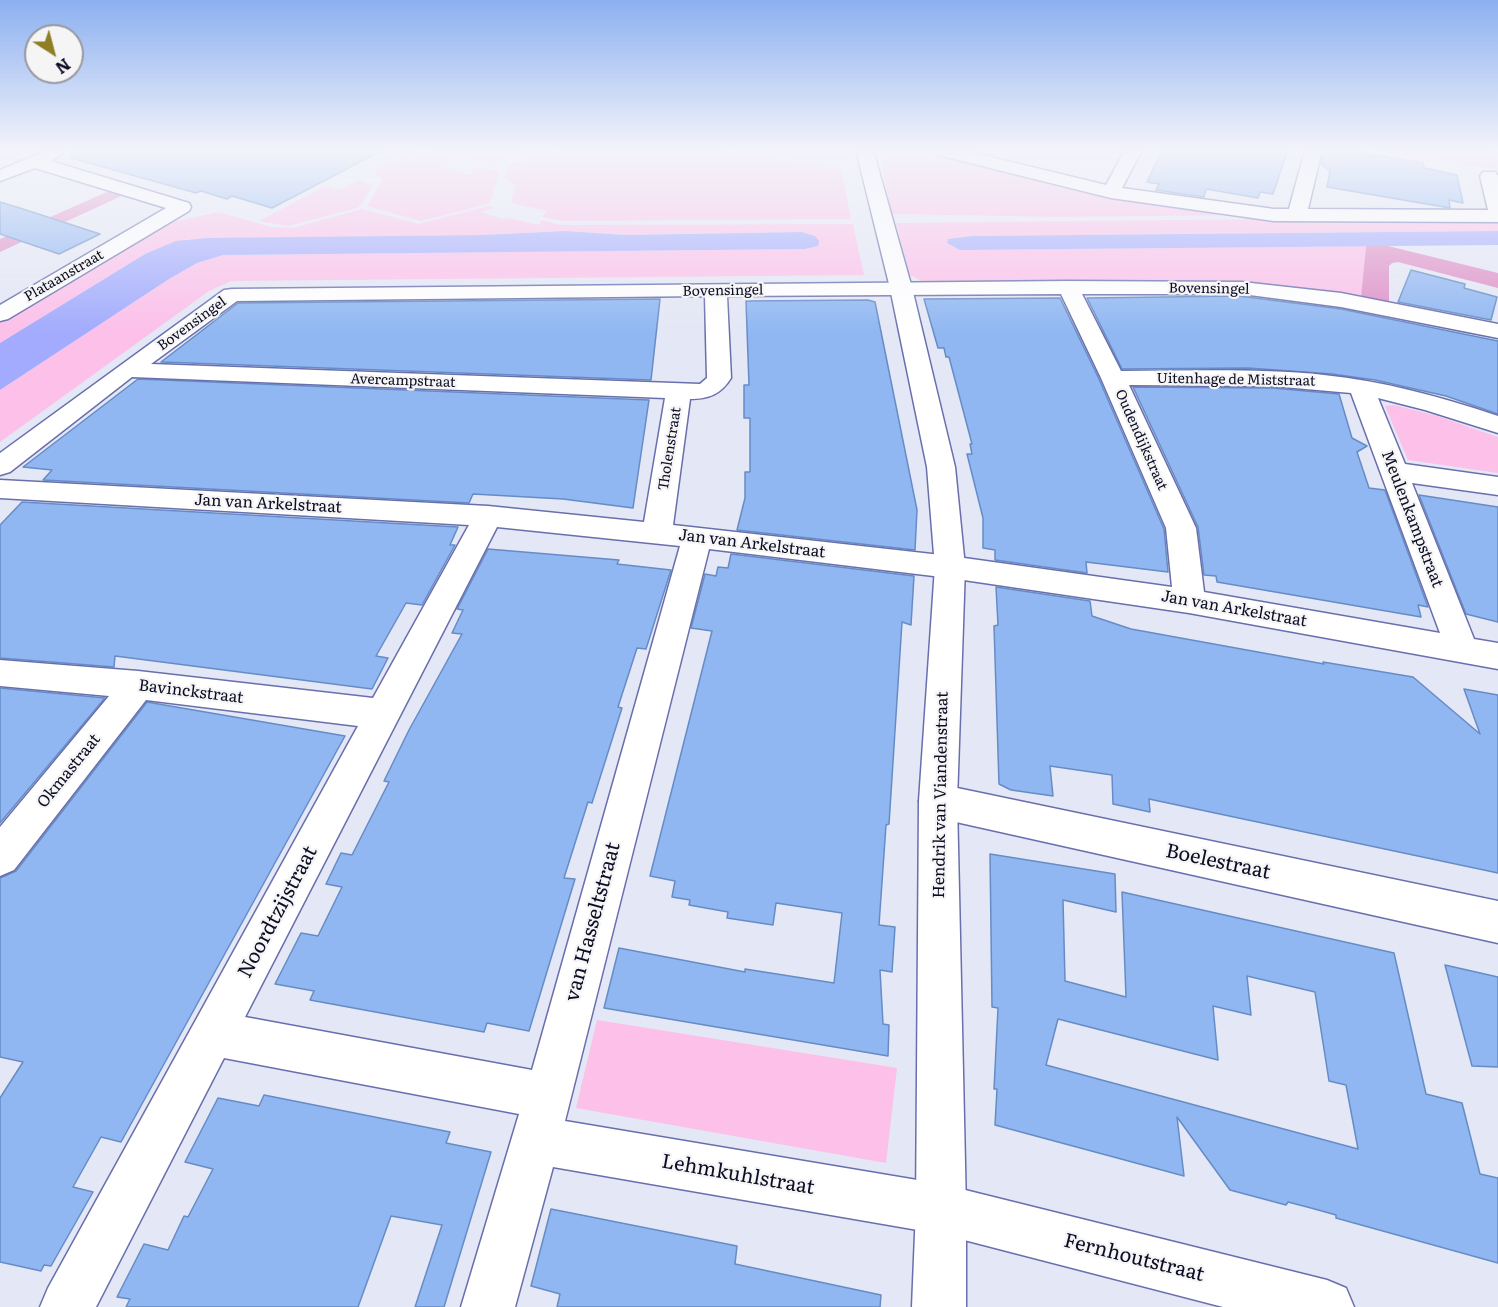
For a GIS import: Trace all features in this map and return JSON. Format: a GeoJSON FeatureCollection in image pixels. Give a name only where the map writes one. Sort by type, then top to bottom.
{"type":"FeatureCollection","features":[{"type":"Feature","properties":{"kind":"street","name":"Plataanstraat"},"geometry":{"type":"LineString","coordinates":[[0,314],[175,211]]}},
{"type":"Feature","properties":{"kind":"street","name":"Hendrik van Viandenstraat"},"geometry":{"type":"LineString","coordinates":[[879,211],[901,288],[941,467],[950,567],[938,801],[941,1209],[939,1307]]}},
{"type":"Feature","properties":{"kind":"street"},"geometry":{"type":"LineString","coordinates":[[1250,211],[1297,216],[1498,216]]}},
{"type":"Feature","properties":{"kind":"street"},"geometry":{"type":"LineString","coordinates":[[1297,216],[1298,211]]}},
{"type":"Feature","properties":{"kind":"street","name":"Oudendijkstraat"},"geometry":{"type":"LineString","coordinates":[[1068,287],[1113,378],[1181,528],[1189,601]]}},
{"type":"Feature","properties":{"kind":"street","name":"Bovensingel"},"geometry":{"type":"LineString","coordinates":[[0,466],[127,370],[232,295],[901,288],[1242,288],[1341,300],[1498,331]]}},
{"type":"Feature","properties":{"kind":"street","name":"Tholenstraat"},"geometry":{"type":"LineString","coordinates":[[657,533],[678,391],[707,392],[715,386],[719,378],[716,291]]}},
{"type":"Feature","properties":{"kind":"street","name":"Avercampstraat"},"geometry":{"type":"LineString","coordinates":[[127,370],[678,391]]}},
{"type":"Feature","properties":{"kind":"street","name":"Uitenhage de Miststraat"},"geometry":{"type":"LineString","coordinates":[[1113,378],[1325,382],[1420,400],[1498,425]]}},
{"type":"Feature","properties":{"kind":"street","name":"Meulenkampstraat"},"geometry":{"type":"LineString","coordinates":[[1362,389],[1462,649]]}},
{"type":"Feature","properties":{"kind":"street"},"geometry":{"type":"LineString","coordinates":[[1395,472],[1498,486]]}},
{"type":"Feature","properties":{"kind":"street","name":"Jan van Arkelstraat"},"geometry":{"type":"LineString","coordinates":[[0,489],[488,516],[657,533],[950,567],[1189,601],[1498,656]]}},
{"type":"Feature","properties":{"kind":"street","name":"Noordtzijstraat"},"geometry":{"type":"LineString","coordinates":[[67,1307],[488,516]]}},
{"type":"Feature","properties":{"kind":"street","name":"van Hasseltstraat"},"geometry":{"type":"LineString","coordinates":[[488,1307],[541,1118],[696,538]]}},
{"type":"Feature","properties":{"kind":"street","name":"Bavinckstraat"},"geometry":{"type":"LineString","coordinates":[[0,673],[138,685],[382,714]]}},
{"type":"Feature","properties":{"kind":"street","name":"Okmastraat"},"geometry":{"type":"LineString","coordinates":[[0,857],[138,685]]}},
{"type":"Feature","properties":{"kind":"street","name":"Boelestraat"},"geometry":{"type":"LineString","coordinates":[[938,801],[1498,922]]}},
{"type":"Feature","properties":{"kind":"street","name":"Lehmkuhlstraat"},"geometry":{"type":"LineString","coordinates":[[214,1034],[541,1118],[941,1209]]}},
{"type":"Feature","properties":{"kind":"street","name":"Fernhoutstraat"},"geometry":{"type":"LineString","coordinates":[[941,1209],[1327,1307]]}},
{"type":"Feature","properties":{"kind":"shaded area"},"geometry":{"type":"Polygon","coordinates":[[[64,211],[89,211],[0,252],[0,239],[64,211]]]}},
{"type":"Feature","properties":{"kind":"shaded area"},"geometry":{"type":"Polygon","coordinates":[[[278,211],[346,211],[288,226],[259,221],[278,211]]]}},
{"type":"Feature","properties":{"kind":"shaded area"},"geometry":{"type":"Polygon","coordinates":[[[355,211],[370,211],[419,224],[470,211],[484,211],[480,212],[540,225],[541,220],[561,225],[853,224],[864,275],[231,281],[209,291],[0,442],[0,390],[169,279],[197,263],[223,255],[805,249],[818,246],[815,236],[802,232],[626,235],[565,231],[481,235],[187,239],[145,254],[0,343],[0,320],[158,225],[219,212],[271,227],[293,228],[355,211]]]}},
{"type":"Feature","properties":{"kind":"shaded area"},"geometry":{"type":"Polygon","coordinates":[[[385,211],[460,211],[421,221],[385,211]]]}},
{"type":"Feature","properties":{"kind":"shaded area"},"geometry":{"type":"Polygon","coordinates":[[[547,211],[849,211],[851,219],[561,221],[542,217],[547,211]]]}},
{"type":"Feature","properties":{"kind":"shaded area"},"geometry":{"type":"Polygon","coordinates":[[[890,211],[1233,211],[1256,215],[1055,217],[891,214],[890,211]]]}},
{"type":"Feature","properties":{"kind":"shaded area"},"geometry":{"type":"Polygon","coordinates":[[[1264,219],[1498,220],[1498,231],[972,236],[948,239],[948,243],[960,250],[1366,246],[1361,297],[927,284],[910,275],[896,223],[1264,219]]]}},
{"type":"Feature","properties":{"kind":"shaded area"},"geometry":{"type":"Polygon","coordinates":[[[1384,245],[1498,273],[1498,288],[1398,262],[1389,266],[1389,302],[1361,297],[1366,246],[1384,245]]]}},
{"type":"Feature","properties":{"kind":"shaded area"},"geometry":{"type":"Polygon","coordinates":[[[1394,405],[1437,416],[1498,437],[1498,473],[1408,460],[1385,406],[1394,405]]]}},
{"type":"Feature","properties":{"kind":"shaded area"},"geometry":{"type":"Polygon","coordinates":[[[597,1020],[897,1068],[886,1163],[576,1108],[597,1020]]]}},
{"type":"Feature","properties":{"kind":"water"},"geometry":{"type":"Polygon","coordinates":[[[565,231],[626,235],[802,232],[815,236],[819,241],[818,246],[805,249],[223,255],[197,263],[169,279],[0,390],[0,343],[145,254],[176,241],[206,238],[481,235],[565,231]]]}},
{"type":"Feature","properties":{"kind":"water"},"geometry":{"type":"Polygon","coordinates":[[[1498,231],[1498,245],[960,250],[947,243],[948,239],[972,236],[1498,231]]]}},
{"type":"Feature","properties":{"kind":"building"},"geometry":{"type":"Polygon","coordinates":[[[0,211],[28,211],[100,234],[59,254],[0,234],[0,211]]]}},
{"type":"Feature","properties":{"kind":"building"},"geometry":{"type":"Polygon","coordinates":[[[1411,270],[1465,284],[1464,288],[1497,297],[1491,320],[1398,302],[1411,270]]]}},
{"type":"Feature","properties":{"kind":"building"},"geometry":{"type":"Polygon","coordinates":[[[1239,296],[1341,309],[1498,341],[1498,414],[1446,396],[1375,380],[1332,374],[1248,368],[1122,369],[1087,298],[1239,296]]]}},
{"type":"Feature","properties":{"kind":"building"},"geometry":{"type":"Polygon","coordinates":[[[1060,298],[1099,379],[1164,529],[1168,572],[1086,562],[1087,573],[995,560],[995,550],[983,548],[983,518],[967,454],[972,454],[970,444],[972,444],[949,357],[946,357],[944,348],[938,348],[924,299],[1060,298]]]}},
{"type":"Feature","properties":{"kind":"building"},"geometry":{"type":"Polygon","coordinates":[[[660,299],[651,380],[161,362],[238,303],[660,299]]]}},
{"type":"Feature","properties":{"kind":"building"},"geometry":{"type":"Polygon","coordinates":[[[868,300],[875,302],[917,510],[915,550],[737,530],[745,498],[745,472],[750,472],[750,418],[744,418],[744,385],[749,385],[746,301],[868,300]]]}},
{"type":"Feature","properties":{"kind":"building"},"geometry":{"type":"Polygon","coordinates":[[[138,379],[649,400],[633,508],[563,499],[473,494],[469,503],[43,480],[52,470],[23,467],[138,379]]]}},
{"type":"Feature","properties":{"kind":"building"},"geometry":{"type":"Polygon","coordinates":[[[1133,387],[1272,388],[1339,394],[1352,438],[1367,446],[1357,452],[1369,488],[1385,490],[1428,607],[1418,605],[1421,617],[1217,582],[1216,576],[1204,575],[1198,527],[1133,387]]]}},
{"type":"Feature","properties":{"kind":"building"},"geometry":{"type":"Polygon","coordinates":[[[1419,495],[1498,507],[1498,622],[1466,614],[1419,495]]]}},
{"type":"Feature","properties":{"kind":"building"},"geometry":{"type":"Polygon","coordinates":[[[22,502],[458,527],[450,545],[455,545],[422,605],[406,603],[376,656],[388,658],[372,689],[115,656],[114,667],[0,658],[0,525],[22,502]]]}},
{"type":"Feature","properties":{"kind":"building"},"geometry":{"type":"Polygon","coordinates":[[[488,549],[619,560],[617,564],[671,570],[646,649],[637,648],[618,707],[622,708],[592,803],[588,802],[564,878],[575,879],[529,1031],[487,1023],[484,1032],[310,1000],[314,991],[275,984],[301,933],[318,936],[342,887],[326,884],[341,853],[352,855],[389,782],[384,781],[409,730],[462,634],[452,633],[463,610],[457,609],[488,549]]]}},
{"type":"Feature","properties":{"kind":"building"},"geometry":{"type":"Polygon","coordinates":[[[731,554],[914,576],[911,625],[902,622],[889,824],[886,825],[879,925],[895,927],[892,972],[880,970],[883,1024],[889,1025],[888,1056],[604,1008],[619,948],[745,972],[745,969],[834,983],[842,913],[776,903],[773,925],[727,918],[728,912],[689,905],[690,900],[672,897],[675,881],[650,876],[712,631],[691,628],[705,574],[716,576],[718,567],[728,568],[731,554]]]}},
{"type":"Feature","properties":{"kind":"building"},"geometry":{"type":"Polygon","coordinates":[[[996,587],[1090,601],[1092,616],[1131,629],[1324,664],[1323,662],[1413,677],[1480,734],[1464,689],[1498,695],[1498,873],[1149,799],[1150,812],[1113,804],[1112,775],[1050,766],[1053,796],[1011,790],[999,784],[994,626],[998,625],[996,587]]]}},
{"type":"Feature","properties":{"kind":"building"},"geometry":{"type":"Polygon","coordinates":[[[0,688],[105,698],[0,823],[0,688]]]}},
{"type":"Feature","properties":{"kind":"building"},"geometry":{"type":"Polygon","coordinates":[[[147,702],[345,736],[121,1142],[101,1137],[73,1187],[93,1192],[51,1266],[44,1265],[41,1271],[0,1262],[0,1098],[23,1062],[0,1057],[0,878],[16,871],[147,702]]]}},
{"type":"Feature","properties":{"kind":"building"},"geometry":{"type":"Polygon","coordinates":[[[990,854],[1115,874],[1116,912],[1063,900],[1065,981],[1126,997],[1122,892],[1394,953],[1426,1094],[1462,1103],[1480,1174],[1498,1178],[1498,1263],[1336,1218],[1336,1215],[1311,1208],[1288,1202],[1286,1205],[1230,1190],[1177,1117],[1184,1176],[995,1125],[997,1089],[994,1089],[998,1008],[992,1007],[990,854]],[[1247,976],[1251,1015],[1213,1006],[1218,1060],[1058,1019],[1046,1065],[1358,1149],[1346,1085],[1329,1081],[1315,992],[1247,976]]]}},
{"type":"Feature","properties":{"kind":"building"},"geometry":{"type":"Polygon","coordinates":[[[1445,965],[1498,977],[1498,1067],[1472,1066],[1445,965]]]}},
{"type":"Feature","properties":{"kind":"building"},"geometry":{"type":"Polygon","coordinates":[[[264,1095],[450,1132],[446,1143],[491,1152],[444,1307],[415,1307],[442,1225],[391,1216],[358,1307],[126,1307],[130,1299],[117,1297],[144,1244],[168,1250],[184,1216],[188,1217],[213,1169],[185,1162],[218,1098],[259,1106],[264,1095]]]}},
{"type":"Feature","properties":{"kind":"building"},"geometry":{"type":"Polygon","coordinates":[[[551,1209],[737,1246],[735,1264],[881,1295],[880,1307],[557,1307],[560,1294],[531,1286],[551,1209]]]}}]}
